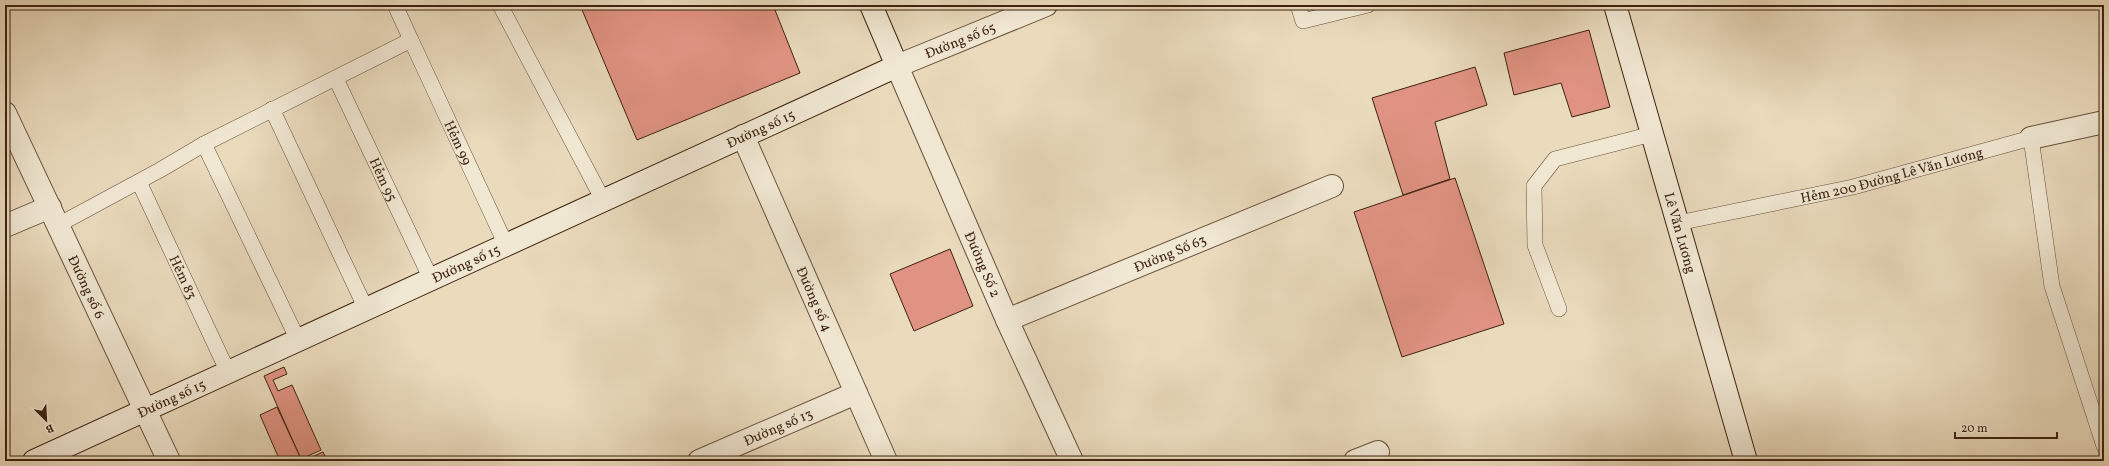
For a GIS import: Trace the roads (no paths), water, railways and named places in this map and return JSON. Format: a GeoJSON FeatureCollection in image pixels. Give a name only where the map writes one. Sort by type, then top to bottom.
{"type":"FeatureCollection","features":[{"type":"Feature","properties":{"kind":"street"},"geometry":{"type":"LineString","coordinates":[[871,5],[897,66]]}},
{"type":"Feature","properties":{"kind":"street","name":"Đường số 65"},"geometry":{"type":"LineString","coordinates":[[897,66],[1046,5]]}},
{"type":"Feature","properties":{"kind":"street","name":"Lê Văn Lương"},"geometry":{"type":"LineString","coordinates":[[1615,5],[1746,461]]}},
{"type":"Feature","properties":{"kind":"street","name":"Đường số 15"},"geometry":{"type":"LineString","coordinates":[[34,461],[897,66]]}},
{"type":"Feature","properties":{"kind":"street","name":"Đường Số 2"},"geometry":{"type":"LineString","coordinates":[[897,66],[1007,320],[1072,461]]}},
{"type":"Feature","properties":{"kind":"street","name":"Đường số 6"},"geometry":{"type":"LineString","coordinates":[[5,113],[169,461]]}},
{"type":"Feature","properties":{"kind":"street","name":"Hẻm 200 Đường Lê Văn Lương"},"geometry":{"type":"LineString","coordinates":[[2031,138],[2104,122]]}},
{"type":"Feature","properties":{"kind":"street","name":"Đường số 4"},"geometry":{"type":"LineString","coordinates":[[743,136],[886,461]]}},
{"type":"Feature","properties":{"kind":"street","name":"Đường Số 63"},"geometry":{"type":"LineString","coordinates":[[1007,320],[1332,186]]}},
{"type":"Feature","properties":{"kind":"street"},"geometry":{"type":"LineString","coordinates":[[5,226],[54,216]]}},
{"type":"Feature","properties":{"kind":"street","name":"Đường số 13"},"geometry":{"type":"LineString","coordinates":[[699,461],[856,393]]}},
{"type":"Feature","properties":{"kind":"street"},"geometry":{"type":"LineString","coordinates":[[1355,461],[1378,452]]}},
{"type":"Feature","properties":{"kind":"lane","name":"Hẻm 99"},"geometry":{"type":"LineString","coordinates":[[395,5],[506,245]]}},
{"type":"Feature","properties":{"kind":"lane"},"geometry":{"type":"LineString","coordinates":[[500,5],[603,200]]}},
{"type":"Feature","properties":{"kind":"lane"},"geometry":{"type":"LineString","coordinates":[[1298,5],[1303,21],[1368,5]]}},
{"type":"Feature","properties":{"kind":"lane"},"geometry":{"type":"LineString","coordinates":[[54,216],[139,182],[204,144],[411,40]]}},
{"type":"Feature","properties":{"kind":"lane","name":"Hẻm 95"},"geometry":{"type":"LineString","coordinates":[[336,79],[431,279]]}},
{"type":"Feature","properties":{"kind":"lane"},"geometry":{"type":"LineString","coordinates":[[272,109],[366,309]]}},
{"type":"Feature","properties":{"kind":"lane"},"geometry":{"type":"LineString","coordinates":[[1559,309],[1536,245],[1534,186],[1556,159],[1652,134]]}},
{"type":"Feature","properties":{"kind":"lane"},"geometry":{"type":"LineString","coordinates":[[2031,138],[2052,286],[2104,446]]}},
{"type":"Feature","properties":{"kind":"lane","name":"Hẻm 200 Đường Lê Văn Lương"},"geometry":{"type":"LineString","coordinates":[[1678,223],[1853,187],[2031,138]]}},
{"type":"Feature","properties":{"kind":"lane"},"geometry":{"type":"LineString","coordinates":[[204,144],[298,340]]}},
{"type":"Feature","properties":{"kind":"lane","name":"Hẻm 83"},"geometry":{"type":"LineString","coordinates":[[139,182],[228,372]]}}]}
